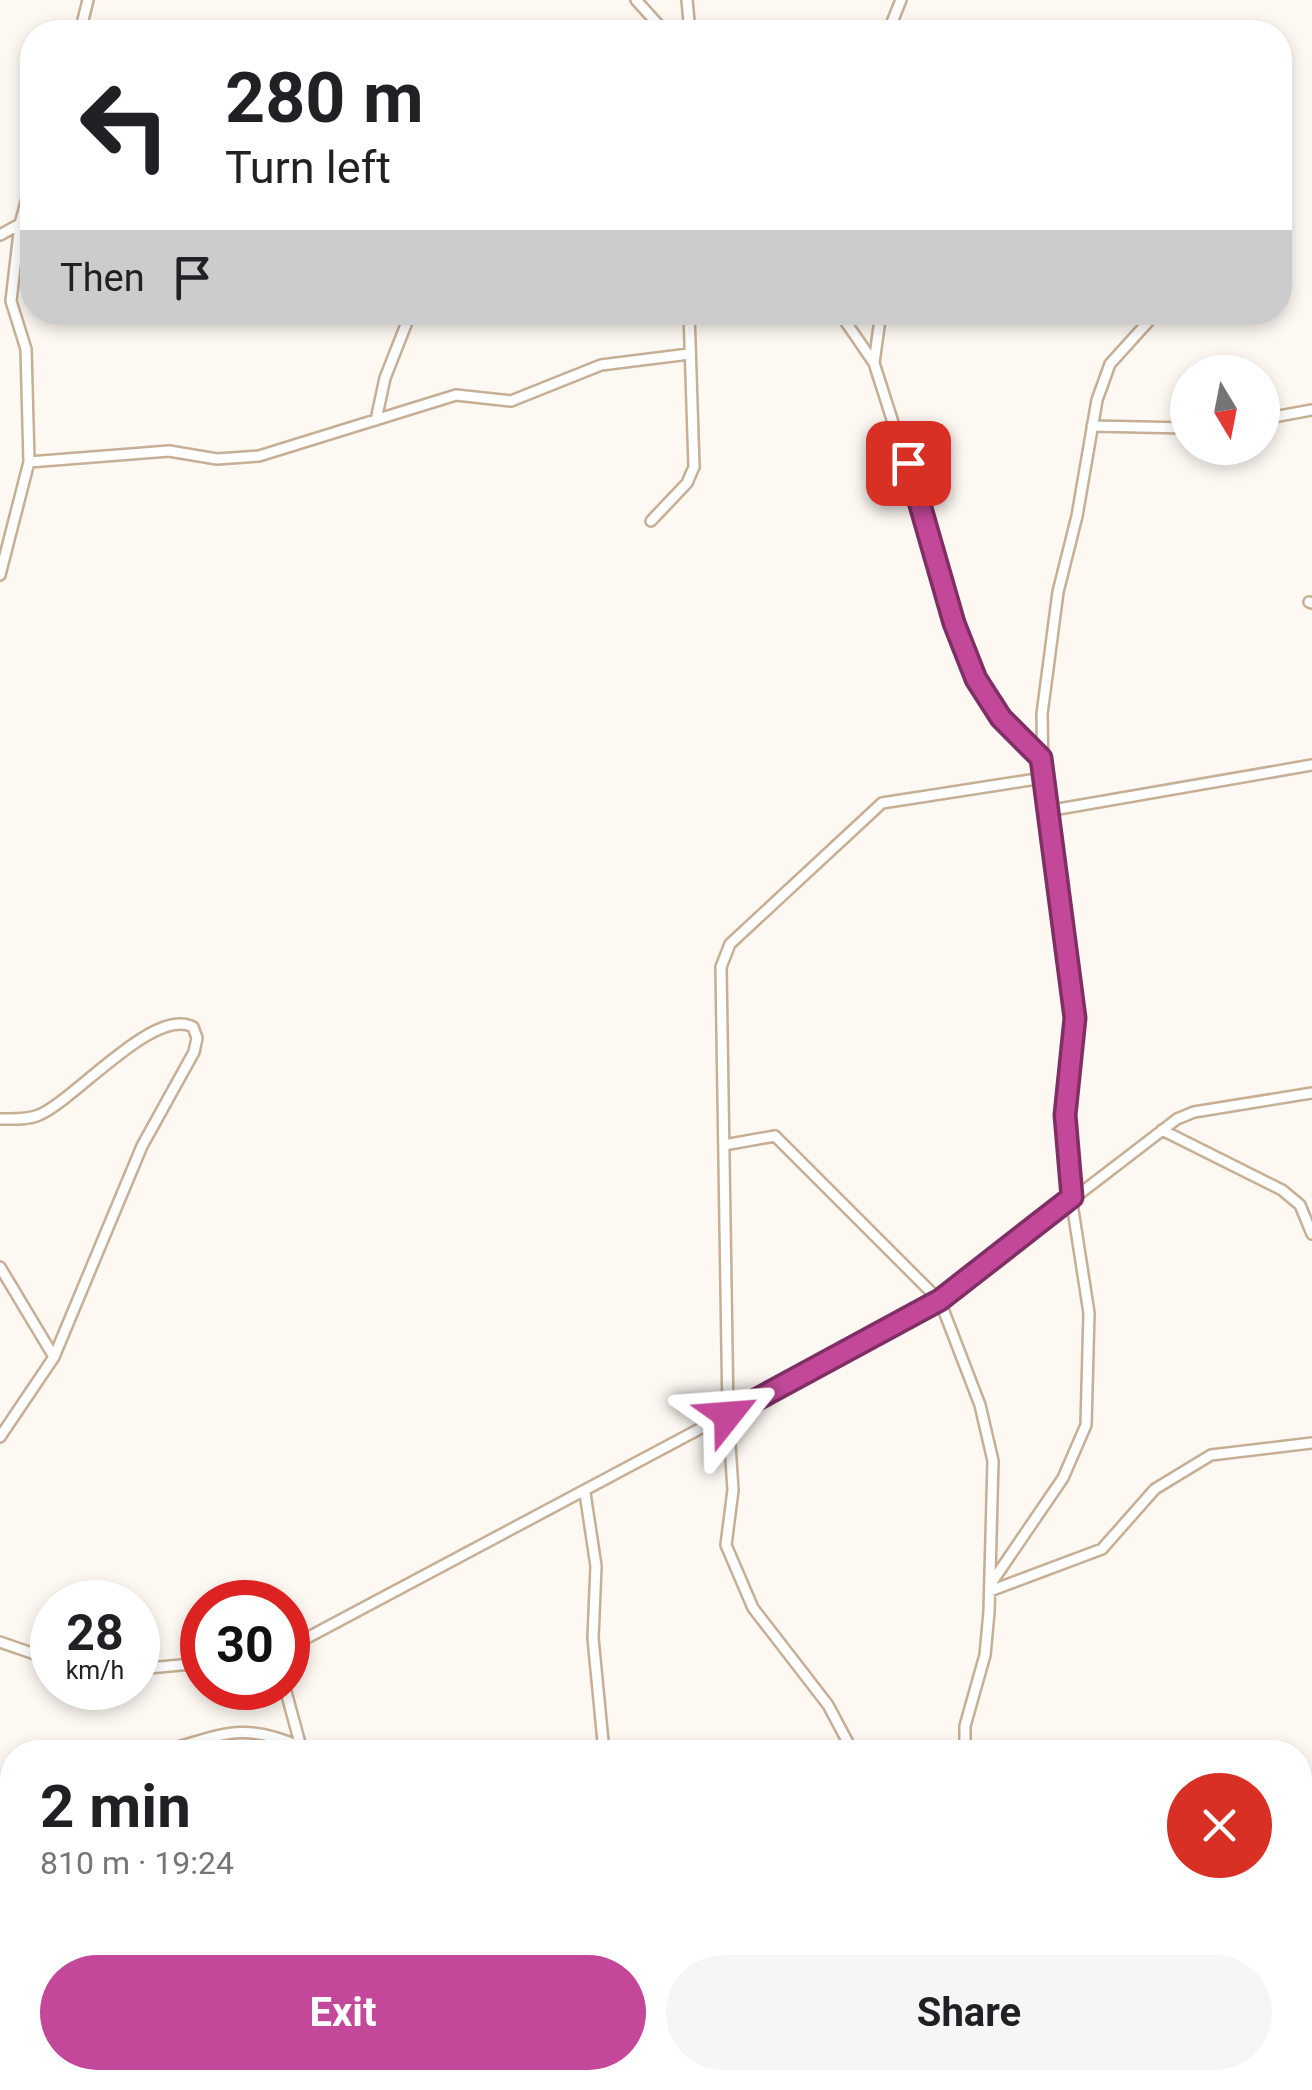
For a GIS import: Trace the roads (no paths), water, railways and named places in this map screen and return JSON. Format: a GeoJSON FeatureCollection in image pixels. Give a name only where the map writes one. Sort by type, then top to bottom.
{"type":"FeatureCollection","features":[{"type":"Feature","properties":{"kind":"street"},"geometry":{"type":"LineString","coordinates":[[636,0],[655,20]]}},
{"type":"Feature","properties":{"kind":"street"},"geometry":{"type":"LineString","coordinates":[[0,235],[20,224]]}},
{"type":"Feature","properties":{"kind":"street"},"geometry":{"type":"LineString","coordinates":[[0,575],[30,462],[26,349],[11,312],[20,224]]}},
{"type":"Feature","properties":{"kind":"street"},"geometry":{"type":"LineString","coordinates":[[376,420],[385,378],[406,325]]}},
{"type":"Feature","properties":{"kind":"street"},"geometry":{"type":"LineString","coordinates":[[651,520],[686,483],[694,467],[689,325]]}},
{"type":"Feature","properties":{"kind":"street"},"geometry":{"type":"LineString","coordinates":[[848,325],[874,363],[976,679],[1001,718],[1041,758]]}},
{"type":"Feature","properties":{"kind":"street"},"geometry":{"type":"LineString","coordinates":[[874,363],[880,325]]}},
{"type":"Feature","properties":{"kind":"street"},"geometry":{"type":"LineString","coordinates":[[990,1588],[1063,1478],[1086,1425],[1089,1313],[1065,1115],[1075,1018],[1041,758],[1058,592],[1078,516],[1092,426],[1110,364],[1145,325]]}},
{"type":"Feature","properties":{"kind":"street"},"geometry":{"type":"LineString","coordinates":[[30,462],[169,452],[217,459],[259,456],[456,396],[511,401],[527,398],[602,365],[689,354]]}},
{"type":"Feature","properties":{"kind":"street"},"geometry":{"type":"LineString","coordinates":[[1280,416],[1312,410]]}},
{"type":"Feature","properties":{"kind":"street"},"geometry":{"type":"LineString","coordinates":[[1092,426],[1170,428]]}},
{"type":"Feature","properties":{"kind":"street"},"geometry":{"type":"LineString","coordinates":[[1046,811],[1312,765]]}},
{"type":"Feature","properties":{"kind":"street"},"geometry":{"type":"LineString","coordinates":[[847,1740],[828,1705],[753,1608],[728,1552],[734,1490],[728,1415],[721,967],[730,944],[882,804],[1043,778]]}},
{"type":"Feature","properties":{"kind":"street"},"geometry":{"type":"LineString","coordinates":[[0,1118],[38,1115],[78,1089],[104,1063],[146,1038],[176,1025],[194,1027],[194,1052],[142,1146],[54,1357],[0,1437]]}},
{"type":"Feature","properties":{"kind":"street"},"geometry":{"type":"LineString","coordinates":[[310,1635],[369,1601],[584,1493],[940,1300],[1162,1130],[1194,1112],[1312,1093]]}},
{"type":"Feature","properties":{"kind":"street"},"geometry":{"type":"LineString","coordinates":[[1162,1130],[1282,1190],[1300,1205],[1312,1234]]}},
{"type":"Feature","properties":{"kind":"street"},"geometry":{"type":"LineString","coordinates":[[724,1145],[775,1136],[940,1300],[980,1405],[993,1461],[985,1655],[968,1705],[966,1740]]}},
{"type":"Feature","properties":{"kind":"street"},"geometry":{"type":"LineString","coordinates":[[0,1266],[54,1357]]}},
{"type":"Feature","properties":{"kind":"street"},"geometry":{"type":"LineString","coordinates":[[990,1588],[1102,1549],[1155,1489],[1211,1455],[1312,1443]]}},
{"type":"Feature","properties":{"kind":"street"},"geometry":{"type":"LineString","coordinates":[[584,1493],[596,1566],[593,1638],[603,1740]]}},
{"type":"Feature","properties":{"kind":"street"},"geometry":{"type":"LineString","coordinates":[[0,1642],[30,1652]]}},
{"type":"Feature","properties":{"kind":"street"},"geometry":{"type":"LineString","coordinates":[[291,1710],[299,1740]]}},
{"type":"Feature","properties":{"kind":"street"},"geometry":{"type":"LineString","coordinates":[[206,1740],[244,1730],[267,1732],[286,1740]]}}]}
